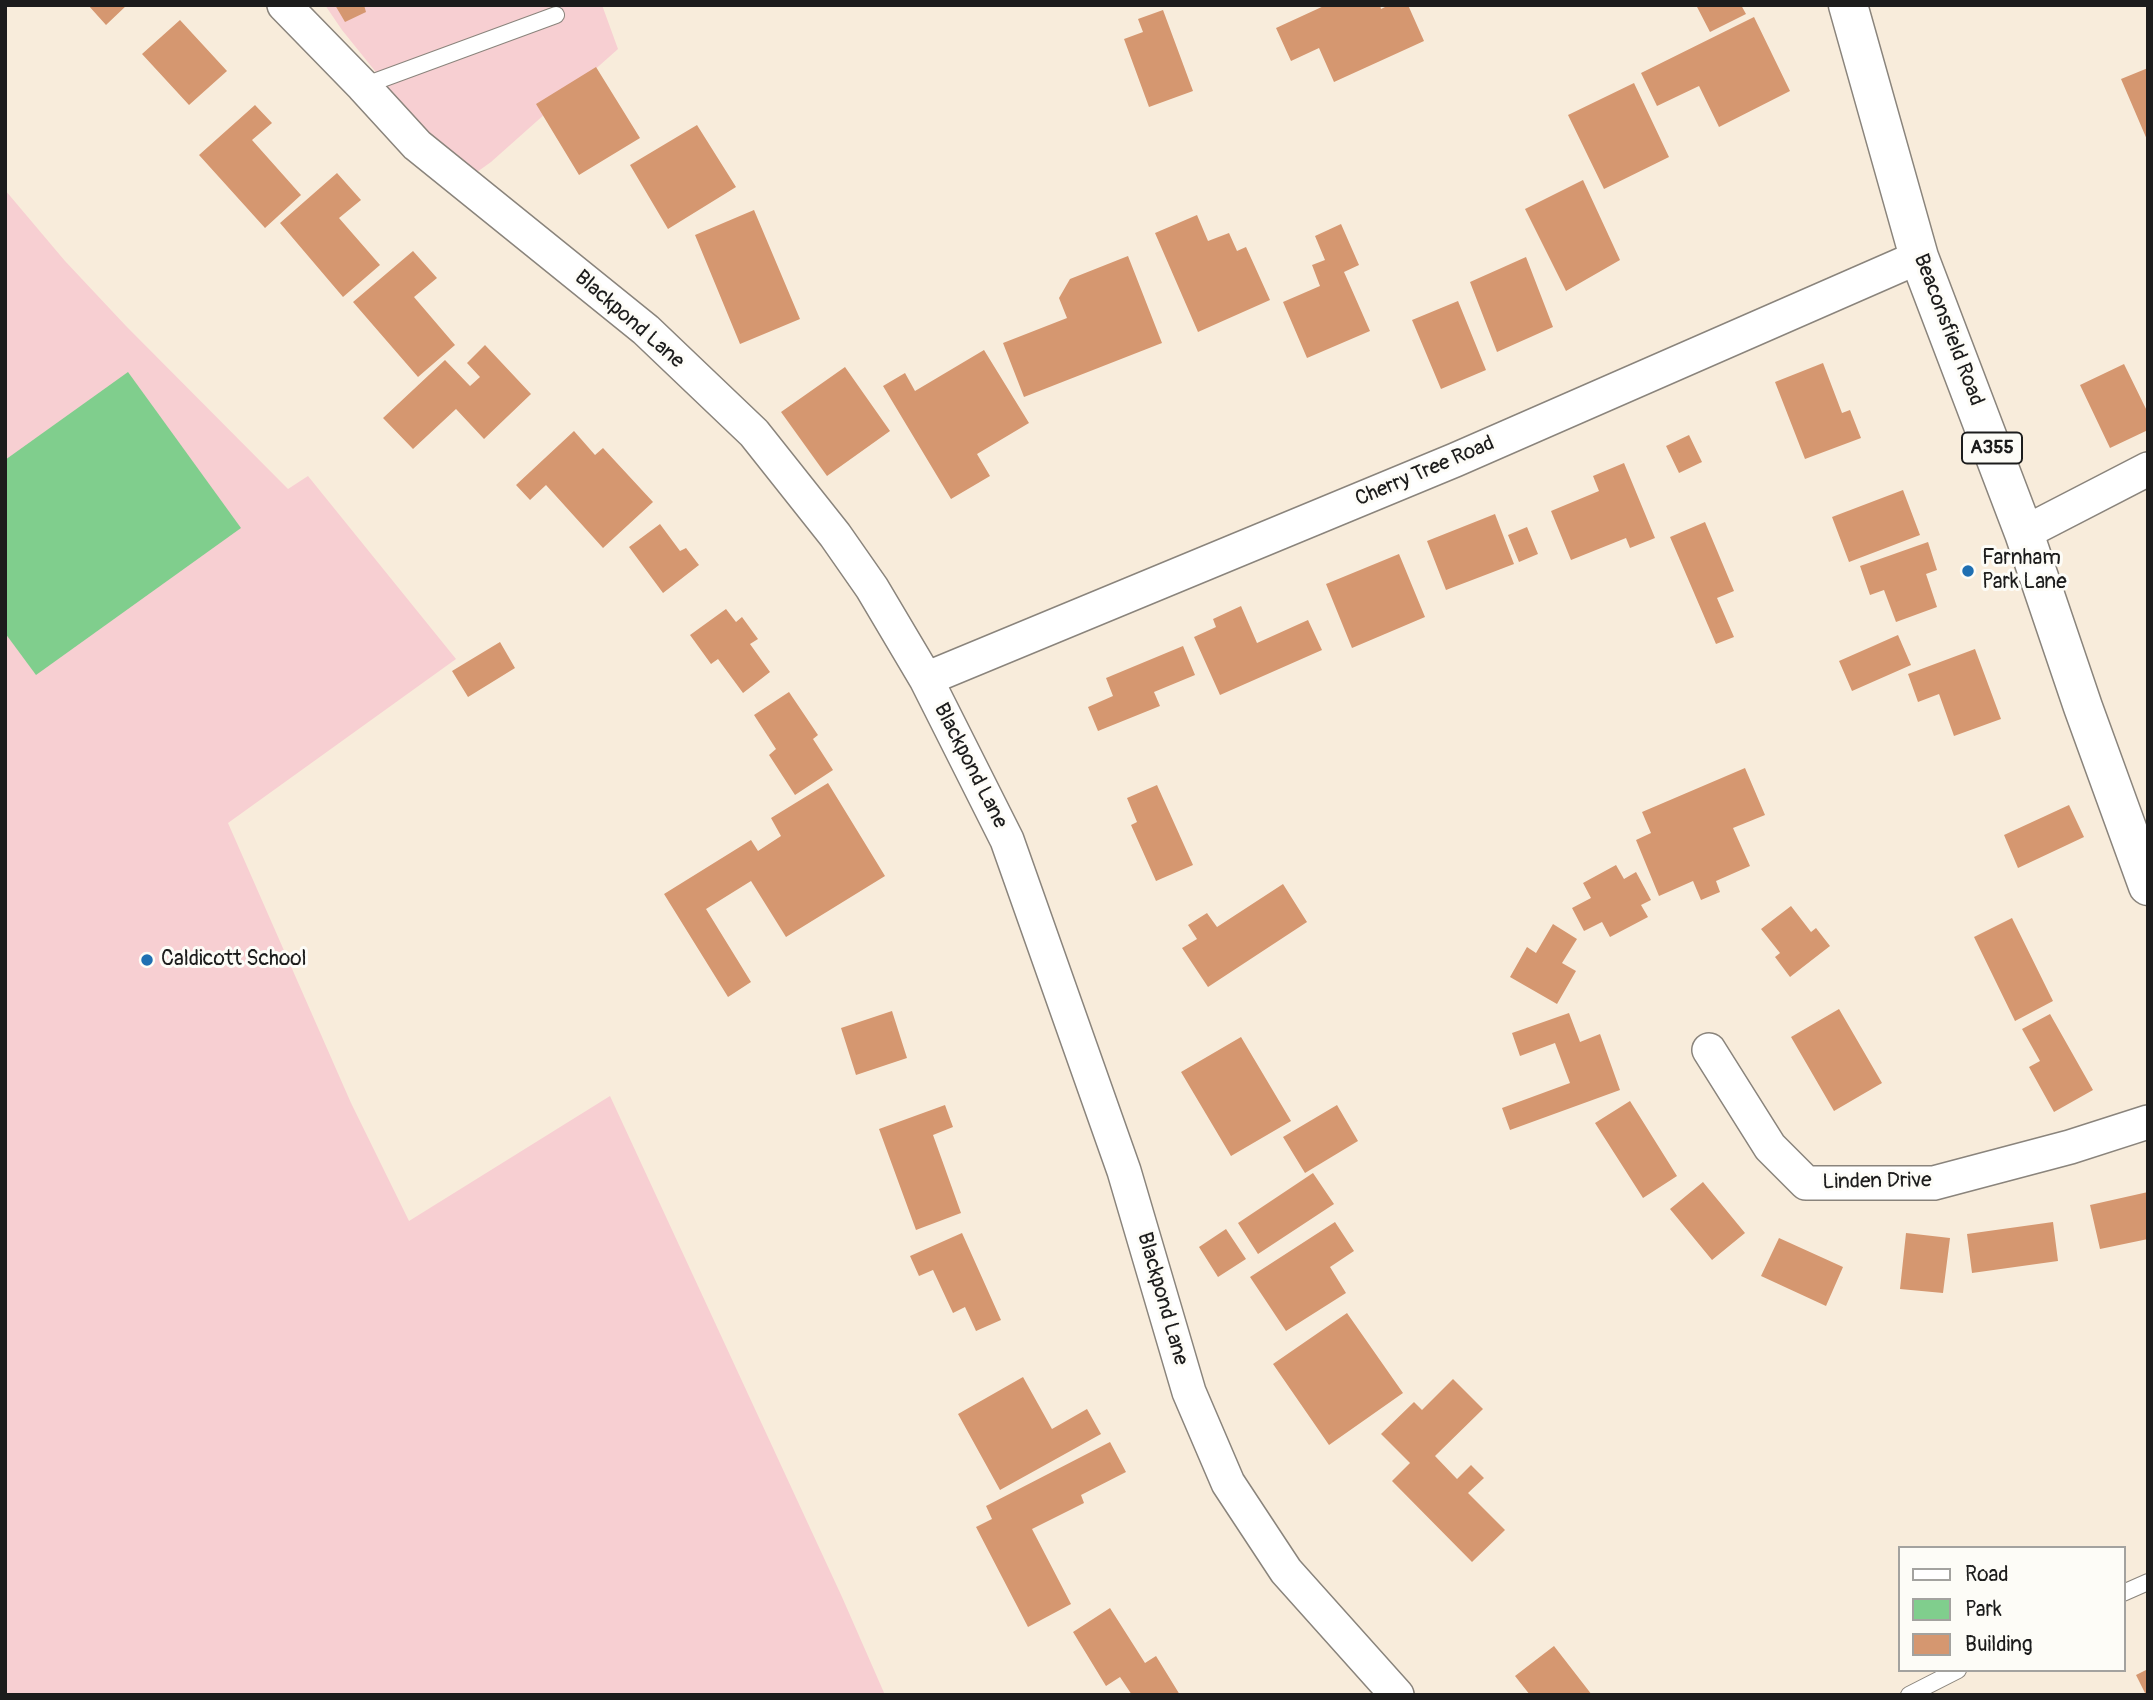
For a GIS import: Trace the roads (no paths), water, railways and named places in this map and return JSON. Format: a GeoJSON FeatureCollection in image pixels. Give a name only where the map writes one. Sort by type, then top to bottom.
{"type":"FeatureCollection","features":[{"type":"Feature","properties":{"kind":"main road","name":"Beaconsfield Road"},"geometry":{"type":"LineString","coordinates":[[1848,5],[1919,257],[2024,533],[2148,886]]}},
{"type":"Feature","properties":{"kind":"street","name":"Blackpond Lane"},"geometry":{"type":"LineString","coordinates":[[284,5],[417,145],[646,330],[754,433],[835,535],[872,588],[926,679],[1007,840],[1124,1171],[1189,1392],[1228,1483],[1286,1570],[1397,1695]]}},
{"type":"Feature","properties":{"kind":"street","name":"Cherry Tree Road"},"geometry":{"type":"LineString","coordinates":[[926,679],[1455,460],[1919,257]]}},
{"type":"Feature","properties":{"kind":"street"},"geometry":{"type":"LineString","coordinates":[[2024,533],[2148,468]]}},
{"type":"Feature","properties":{"kind":"street","name":"Linden Drive"},"geometry":{"type":"LineString","coordinates":[[1709,1050],[1770,1147],[1806,1183],[1934,1183],[2070,1147],[2148,1122]]}},
{"type":"Feature","properties":{"kind":"lane"},"geometry":{"type":"LineString","coordinates":[[363,86],[556,15]]}},
{"type":"Feature","properties":{"kind":"lane"},"geometry":{"type":"LineString","coordinates":[[2125,1592],[2148,1581]]}},
{"type":"Feature","properties":{"kind":"lane"},"geometry":{"type":"LineString","coordinates":[[1909,1695],[1954,1672]]}},
{"type":"Feature","properties":{"kind":"place","name":"Farnham Park Lane"},"geometry":{"type":"Point","coordinates":[1968,571]}},
{"type":"Feature","properties":{"kind":"place","name":"Caldicott School"},"geometry":{"type":"Point","coordinates":[147,960]}}]}
